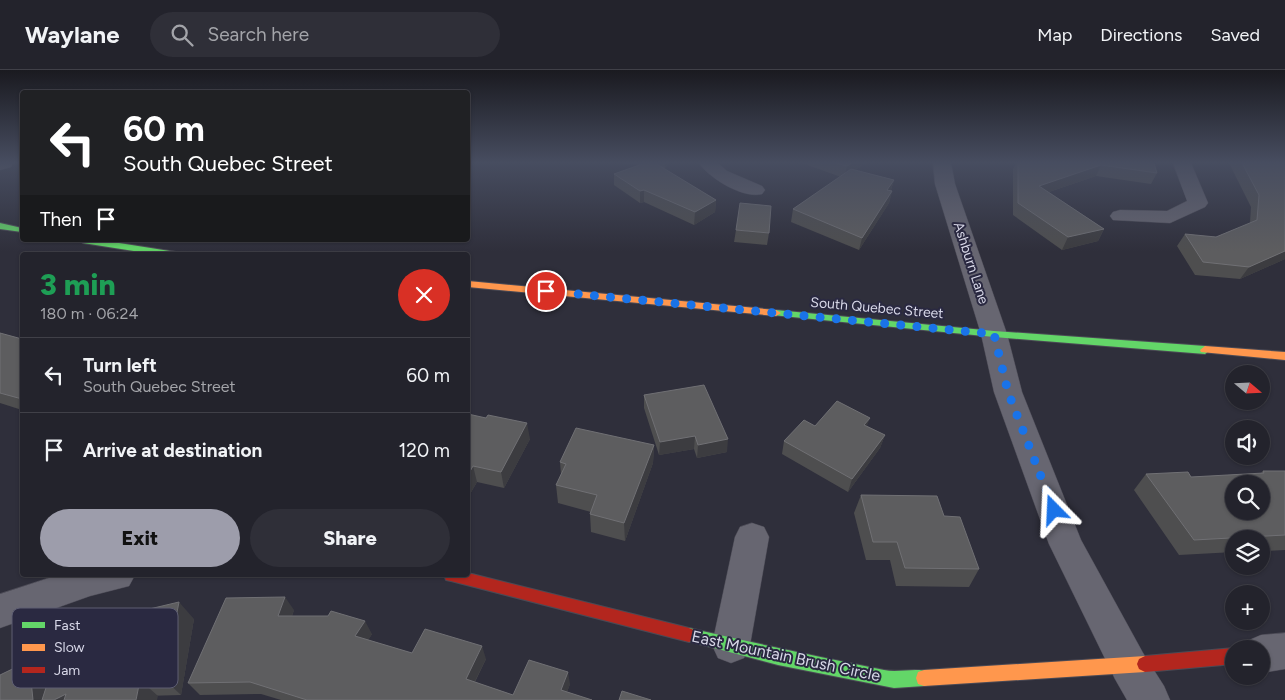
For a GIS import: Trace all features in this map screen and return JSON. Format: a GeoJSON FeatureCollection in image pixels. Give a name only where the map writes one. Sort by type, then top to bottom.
{"type":"FeatureCollection","features":[{"type":"Feature","properties":{"kind":"main road"},"geometry":{"type":"LineString","coordinates":[[0,226],[20,230]]}},
{"type":"Feature","properties":{"kind":"main road"},"geometry":{"type":"LineString","coordinates":[[95,242],[157,252]]}},
{"type":"Feature","properties":{"kind":"main road","name":"South Quebec Street"},"geometry":{"type":"LineString","coordinates":[[470,284],[994,334],[1285,356]]}},
{"type":"Feature","properties":{"kind":"main road","name":"East Mountain Brush Circle"},"geometry":{"type":"LineString","coordinates":[[459,577],[778,657],[894,680],[1129,666],[1225,657]]}},
{"type":"Feature","properties":{"kind":"street","name":"Ashburn Lane"},"geometry":{"type":"LineString","coordinates":[[948,192],[994,334]]}},
{"type":"Feature","properties":{"kind":"street"},"geometry":{"type":"LineString","coordinates":[[1120,216],[1170,217],[1198,203],[1194,192]]}},
{"type":"Feature","properties":{"kind":"street"},"geometry":{"type":"LineString","coordinates":[[994,334],[1008,392],[1066,544],[1129,666],[1150,700]]}},
{"type":"Feature","properties":{"kind":"street"},"geometry":{"type":"LineString","coordinates":[[731,645],[752,537]]}},
{"type":"Feature","properties":{"kind":"street"},"geometry":{"type":"LineString","coordinates":[[0,611],[90,580],[106,577]]}},
{"type":"Feature","properties":{"kind":"street"},"geometry":{"type":"LineString","coordinates":[[1270,653],[1285,651]]}},
{"type":"Feature","properties":{"kind":"building"},"geometry":{"type":"Polygon","coordinates":[[[650,192],[703,192],[716,200],[695,212],[650,192]]]}},
{"type":"Feature","properties":{"kind":"building"},"geometry":{"type":"Polygon","coordinates":[[[817,192],[891,192],[862,238],[793,209],[817,192]]]}},
{"type":"Feature","properties":{"kind":"building"},"geometry":{"type":"Polygon","coordinates":[[[1018,192],[1049,192],[1104,229],[1068,237],[1018,203],[1018,192]]]}},
{"type":"Feature","properties":{"kind":"building"},"geometry":{"type":"Polygon","coordinates":[[[1258,192],[1285,192],[1285,251],[1249,267],[1203,262],[1185,234],[1216,237],[1257,220],[1258,192]]]}},
{"type":"Feature","properties":{"kind":"building"},"geometry":{"type":"Polygon","coordinates":[[[740,203],[771,206],[769,233],[736,230],[740,203]]]}},
{"type":"Feature","properties":{"kind":"building"},"geometry":{"type":"Polygon","coordinates":[[[0,333],[20,338],[20,398],[0,393],[0,333]]]}},
{"type":"Feature","properties":{"kind":"building"},"geometry":{"type":"Polygon","coordinates":[[[704,385],[728,439],[698,445],[695,436],[660,442],[644,395],[704,385]]]}},
{"type":"Feature","properties":{"kind":"building"},"geometry":{"type":"Polygon","coordinates":[[[837,401],[870,418],[864,425],[885,435],[852,479],[784,441],[804,420],[815,426],[837,401]]]}},
{"type":"Feature","properties":{"kind":"building"},"geometry":{"type":"Polygon","coordinates":[[[470,414],[486,418],[488,415],[527,423],[501,472],[473,466],[470,471],[470,414]]]}},
{"type":"Feature","properties":{"kind":"building"},"geometry":{"type":"Polygon","coordinates":[[[576,428],[654,445],[624,523],[590,514],[597,495],[556,485],[566,464],[560,462],[576,428]]]}},
{"type":"Feature","properties":{"kind":"building"},"geometry":{"type":"Polygon","coordinates":[[[1263,471],[1285,471],[1285,535],[1270,536],[1270,530],[1225,530],[1225,538],[1194,540],[1146,474],[1188,472],[1191,477],[1225,475],[1225,520],[1270,520],[1270,475],[1228,475],[1264,473],[1263,471]]]}},
{"type":"Feature","properties":{"kind":"building"},"geometry":{"type":"Polygon","coordinates":[[[861,495],[937,496],[944,516],[960,517],[979,569],[905,568],[897,542],[873,542],[861,495]]]}},
{"type":"Feature","properties":{"kind":"building"},"geometry":{"type":"Polygon","coordinates":[[[285,597],[278,616],[328,616],[331,611],[365,621],[355,636],[412,653],[425,629],[482,646],[466,679],[513,695],[529,660],[568,672],[561,690],[592,700],[307,700],[250,682],[188,683],[226,598],[285,597]]]}},
{"type":"Feature","properties":{"kind":"building"},"geometry":{"type":"Polygon","coordinates":[[[179,602],[178,608],[154,608],[179,602]]]}},
{"type":"Feature","properties":{"kind":"building"},"geometry":{"type":"Polygon","coordinates":[[[12,669],[12,688],[32,688],[33,700],[0,700],[0,675],[12,669]]]}},
{"type":"Feature","properties":{"kind":"building"},"geometry":{"type":"Polygon","coordinates":[[[46,688],[138,688],[136,700],[64,700],[66,694],[54,700],[42,700],[46,688]]]}},
{"type":"Feature","properties":{"kind":"building"},"geometry":{"type":"Polygon","coordinates":[[[622,691],[651,700],[619,700],[622,691]]]}},
{"type":"Feature","properties":{"kind":"traffic: fast"},"geometry":{"type":"LineString","coordinates":[[0,226],[20,230]]}},
{"type":"Feature","properties":{"kind":"traffic: fast"},"geometry":{"type":"LineString","coordinates":[[95,242],[157,252]]}},
{"type":"Feature","properties":{"kind":"traffic: fast"},"geometry":{"type":"LineString","coordinates":[[776,313],[994,334],[1205,350]]}},
{"type":"Feature","properties":{"kind":"traffic: fast"},"geometry":{"type":"LineString","coordinates":[[689,635],[778,657],[894,680],[924,678]]}},
{"type":"Feature","properties":{"kind":"traffic: slow"},"geometry":{"type":"LineString","coordinates":[[470,284],[776,313]]}},
{"type":"Feature","properties":{"kind":"traffic: slow"},"geometry":{"type":"LineString","coordinates":[[1205,350],[1285,356]]}},
{"type":"Feature","properties":{"kind":"traffic: slow"},"geometry":{"type":"LineString","coordinates":[[924,678],[1145,664]]}},
{"type":"Feature","properties":{"kind":"traffic: jam"},"geometry":{"type":"LineString","coordinates":[[459,577],[689,635]]}},
{"type":"Feature","properties":{"kind":"traffic: jam"},"geometry":{"type":"LineString","coordinates":[[1145,664],[1225,657]]}},
{"type":"Feature","properties":{"kind":"route"},"geometry":{"type":"LineString","coordinates":[[546,291],[994,334],[1008,392],[1054,510]]}}]}
